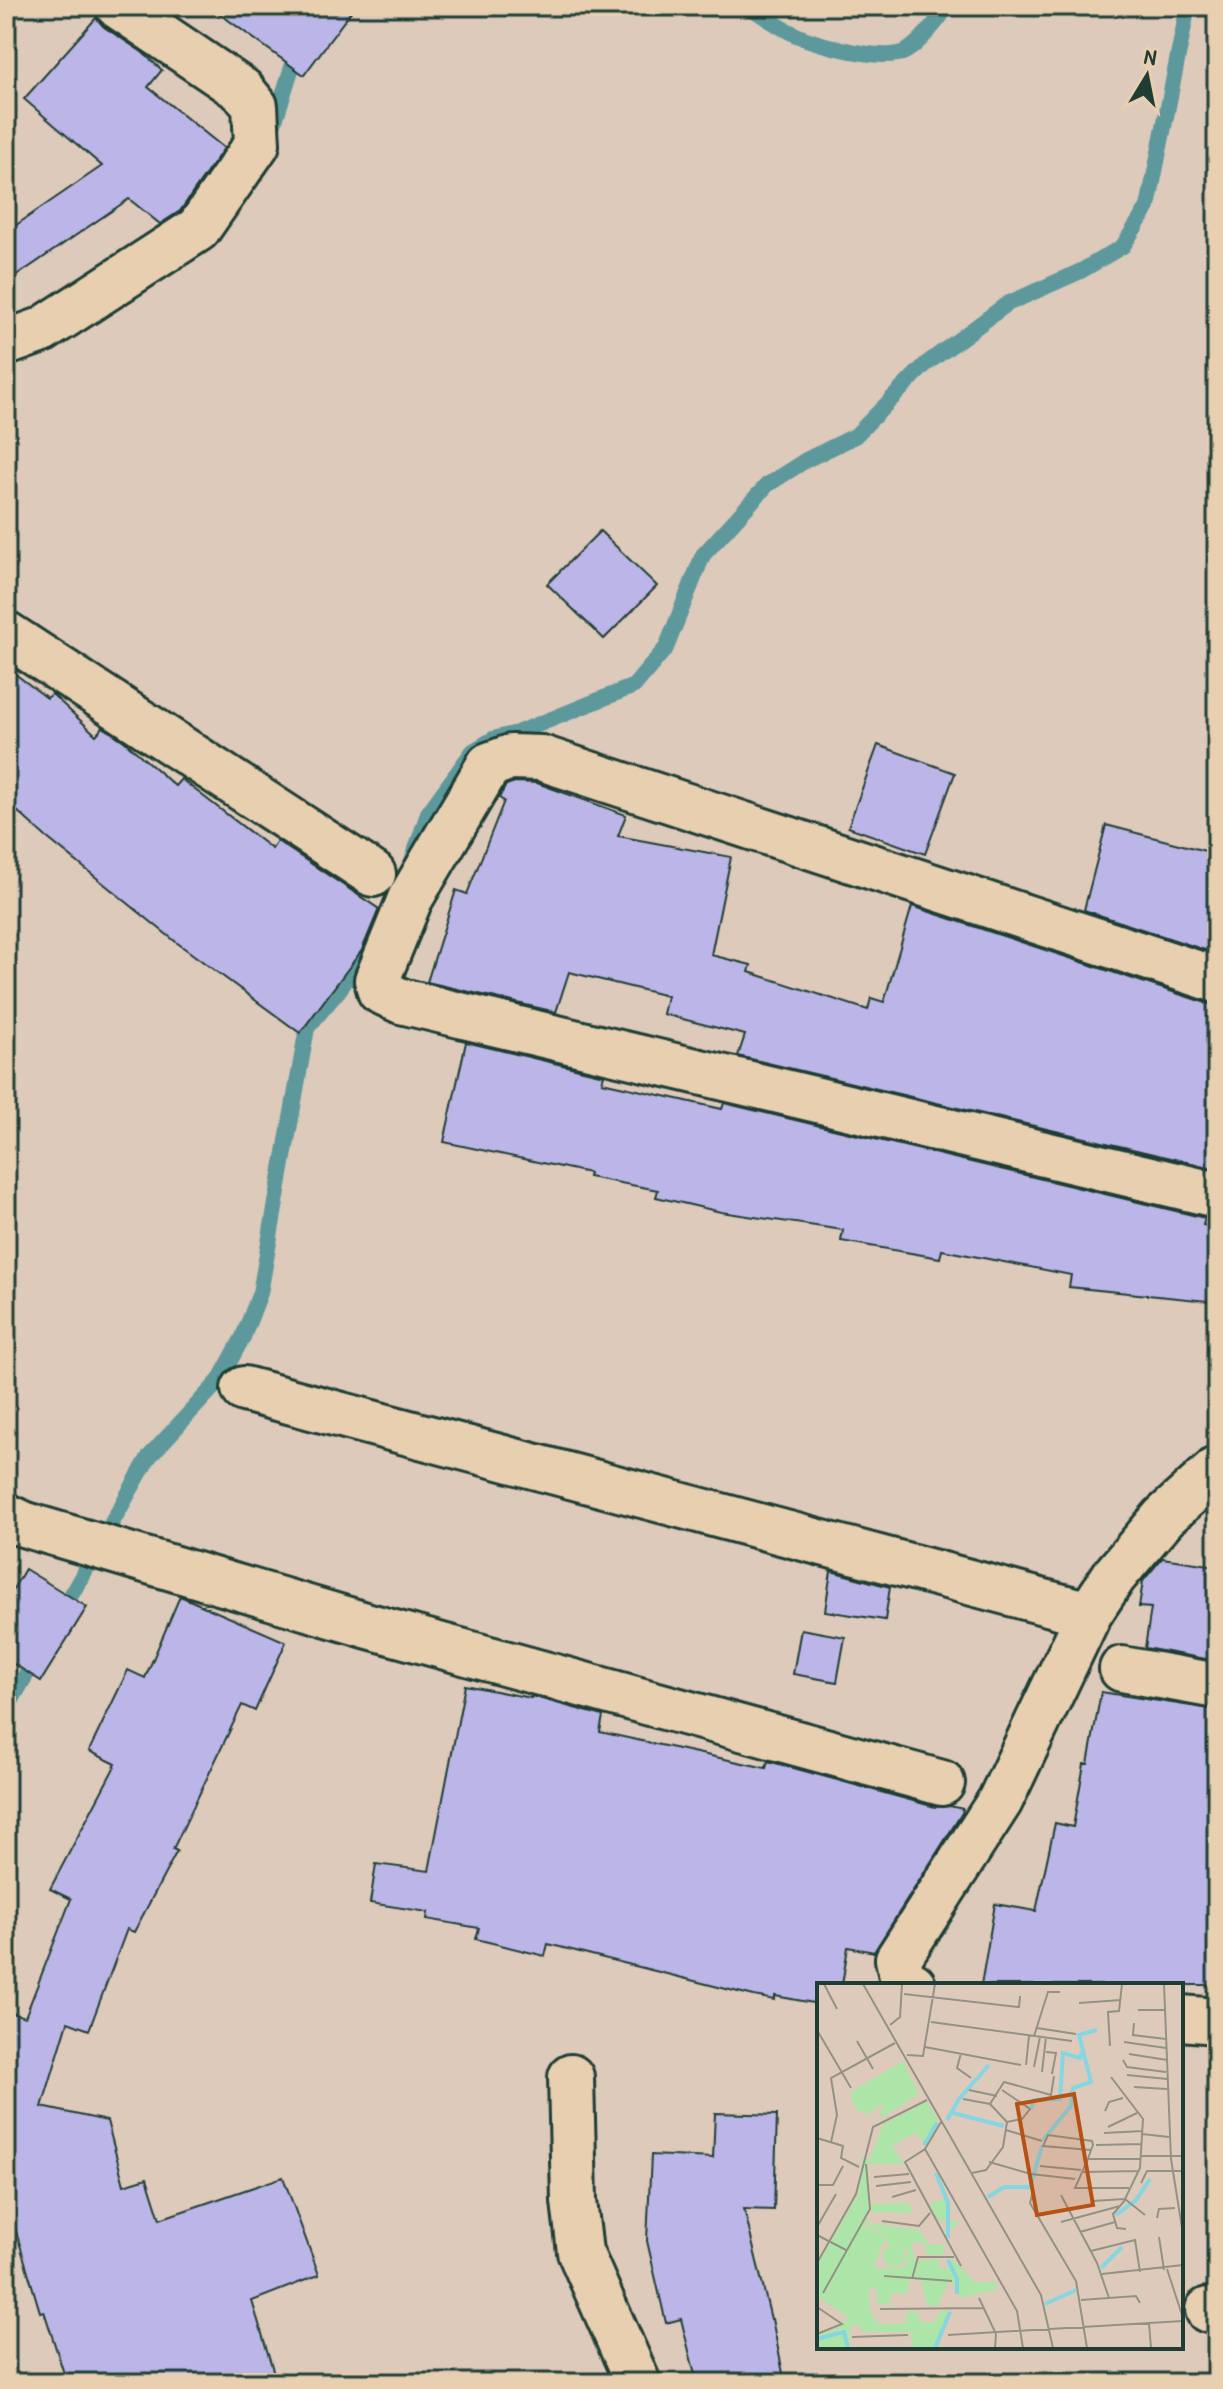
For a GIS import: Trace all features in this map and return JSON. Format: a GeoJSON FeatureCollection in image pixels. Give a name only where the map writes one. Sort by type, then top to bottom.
{"type":"FeatureCollection","features":[{"type":"Feature","properties":{"kind":"street"},"geometry":{"type":"LineString","coordinates":[[6,343],[42,330],[198,229],[257,144],[255,106],[242,90],[118,6]]}},
{"type":"Feature","properties":{"kind":"street"},"geometry":{"type":"LineString","coordinates":[[6,634],[373,874]]}},
{"type":"Feature","properties":{"kind":"street"},"geometry":{"type":"LineString","coordinates":[[1217,980],[541,758],[511,757],[489,765],[410,899],[377,980],[380,991],[401,1001],[1217,1195]]}},
{"type":"Feature","properties":{"kind":"street"},"geometry":{"type":"LineString","coordinates":[[244,1389],[1089,1614]]}},
{"type":"Feature","properties":{"kind":"street"},"geometry":{"type":"LineString","coordinates":[[908,1983],[903,1981],[898,1959],[1000,1801],[1089,1614],[1114,1576],[1164,1517],[1217,1469]]}},
{"type":"Feature","properties":{"kind":"street"},"geometry":{"type":"LineString","coordinates":[[6,1516],[23,1524],[369,1626],[942,1783]]}},
{"type":"Feature","properties":{"kind":"street"},"geometry":{"type":"LineString","coordinates":[[1122,1669],[1217,1686]]}},
{"type":"Feature","properties":{"kind":"street"},"geometry":{"type":"LineString","coordinates":[[1183,2018],[1217,2021]]}},
{"type":"Feature","properties":{"kind":"street"},"geometry":{"type":"LineString","coordinates":[[571,2077],[574,2201],[580,2252],[638,2383]]}},
{"type":"Feature","properties":{"kind":"building"},"geometry":{"type":"Polygon","coordinates":[[[209,6],[355,6],[304,75],[209,6]]]}},
{"type":"Feature","properties":{"kind":"building"},"geometry":{"type":"Polygon","coordinates":[[[96,18],[162,70],[148,87],[224,148],[180,211],[160,224],[129,199],[6,283],[6,232],[102,166],[24,99],[96,18]]]}},
{"type":"Feature","properties":{"kind":"building"},"geometry":{"type":"Polygon","coordinates":[[[600,531],[657,586],[604,639],[547,584],[600,531]]]}},
{"type":"Feature","properties":{"kind":"building"},"geometry":{"type":"Polygon","coordinates":[[[6,667],[47,698],[52,694],[96,735],[103,727],[124,741],[175,786],[181,779],[272,849],[277,841],[379,909],[362,950],[300,1033],[176,942],[6,801],[6,667]]]}},
{"type":"Feature","properties":{"kind":"building"},"geometry":{"type":"Polygon","coordinates":[[[878,745],[955,773],[925,854],[848,827],[878,745]]]}},
{"type":"Feature","properties":{"kind":"building"},"geometry":{"type":"Polygon","coordinates":[[[515,782],[537,783],[626,815],[618,836],[731,857],[711,955],[751,965],[749,972],[868,1010],[871,998],[884,1002],[912,906],[1209,1004],[1217,1004],[1217,1169],[738,1056],[745,1035],[663,1014],[667,996],[569,972],[556,1012],[427,982],[456,890],[467,894],[504,801],[499,798],[506,785],[515,782]]]}},
{"type":"Feature","properties":{"kind":"building"},"geometry":{"type":"Polygon","coordinates":[[[1106,825],[1217,854],[1217,954],[1084,910],[1106,825]]]}},
{"type":"Feature","properties":{"kind":"building"},"geometry":{"type":"Polygon","coordinates":[[[466,1042],[604,1075],[602,1082],[722,1109],[724,1103],[1205,1218],[1203,1225],[1217,1228],[1217,1302],[1069,1287],[1071,1275],[942,1250],[940,1258],[841,1241],[843,1230],[721,1212],[656,1197],[658,1190],[588,1177],[589,1173],[444,1142],[466,1042]]]}},
{"type":"Feature","properties":{"kind":"building"},"geometry":{"type":"Polygon","coordinates":[[[1162,1558],[1217,1566],[1217,1661],[1145,1648],[1151,1608],[1139,1607],[1143,1581],[1162,1558]]]}},
{"type":"Feature","properties":{"kind":"building"},"geometry":{"type":"Polygon","coordinates":[[[25,1569],[87,1607],[41,1681],[6,1659],[6,1601],[25,1569]]]}},
{"type":"Feature","properties":{"kind":"building"},"geometry":{"type":"Polygon","coordinates":[[[831,1571],[890,1587],[885,1620],[825,1611],[831,1571]]]}},
{"type":"Feature","properties":{"kind":"building"},"geometry":{"type":"Polygon","coordinates":[[[180,1596],[286,1642],[255,1711],[242,1705],[173,1849],[177,1851],[134,1932],[127,1929],[89,2030],[68,2022],[42,2107],[107,2121],[124,2185],[147,2178],[160,2219],[283,2177],[319,2275],[252,2301],[277,2383],[67,2383],[44,2311],[40,2312],[6,2198],[6,2011],[25,2017],[71,1899],[50,1889],[116,1764],[89,1751],[128,1670],[145,1678],[180,1596]]]}},
{"type":"Feature","properties":{"kind":"building"},"geometry":{"type":"Polygon","coordinates":[[[801,1629],[845,1637],[837,1682],[793,1674],[801,1629]]]}},
{"type":"Feature","properties":{"kind":"building"},"geometry":{"type":"Polygon","coordinates":[[[465,1685],[531,1696],[603,1716],[600,1732],[766,1768],[768,1761],[935,1807],[963,1809],[874,1952],[848,1947],[842,1983],[817,1983],[817,2004],[775,1996],[775,2000],[754,1996],[548,1944],[545,1956],[476,1939],[479,1928],[427,1919],[428,1912],[370,1903],[376,1864],[429,1871],[465,1685]]]}},
{"type":"Feature","properties":{"kind":"building"},"geometry":{"type":"Polygon","coordinates":[[[1101,1692],[1217,1710],[1217,1837],[1207,1899],[1217,1901],[1217,1985],[981,1983],[995,1904],[1036,1911],[1055,1823],[1073,1827],[1084,1764],[1088,1764],[1101,1692]]]}},
{"type":"Feature","properties":{"kind":"building"},"geometry":{"type":"Polygon","coordinates":[[[715,2113],[777,2115],[774,2210],[744,2209],[785,2383],[697,2383],[681,2319],[666,2323],[647,2241],[651,2155],[713,2158],[715,2113]]]}},
{"type":"Feature","properties":{"kind":"waterway"},"geometry":{"type":"LineString","coordinates":[[748,6],[806,39],[851,51],[882,55],[895,55],[910,49],[947,6]]}},
{"type":"Feature","properties":{"kind":"waterway"},"geometry":{"type":"LineString","coordinates":[[412,861],[428,813],[473,751],[493,739],[517,733],[634,686],[666,648],[703,555],[767,485],[806,460],[855,436],[926,364],[1007,304],[1081,271],[1123,246],[1148,207],[1188,6]]}},
{"type":"Feature","properties":{"kind":"waterway"},"geometry":{"type":"LineString","coordinates":[[271,133],[298,48]]}},
{"type":"Feature","properties":{"kind":"waterway"},"geometry":{"type":"LineString","coordinates":[[61,1613],[149,1457],[219,1381],[243,1337],[260,1293],[307,1028],[339,990],[378,932]]}},
{"type":"Feature","properties":{"kind":"waterway"},"geometry":{"type":"LineString","coordinates":[[6,1710],[38,1654]]}}]}
